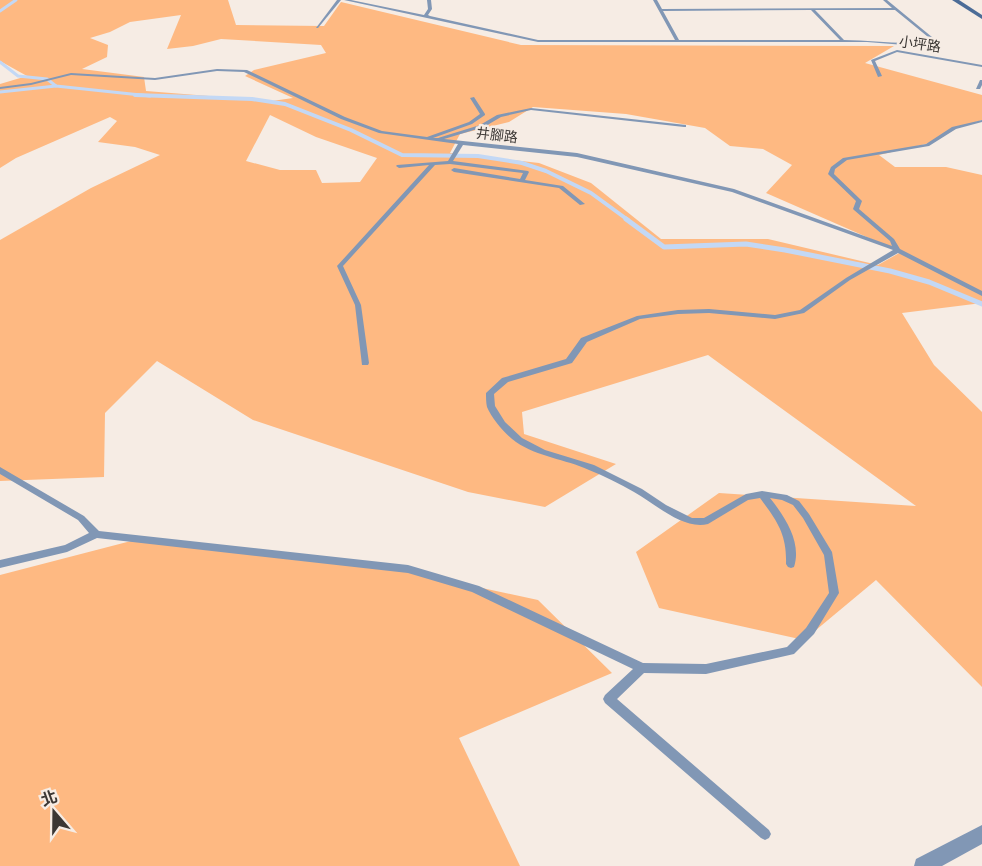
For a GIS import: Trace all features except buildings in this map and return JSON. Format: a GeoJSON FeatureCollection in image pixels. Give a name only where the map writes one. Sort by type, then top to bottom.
{"type":"FeatureCollection","features":[{"type":"Feature","properties":{"kind":"street"},"geometry":{"type":"LineString","coordinates":[[956,0],[982,17]]}},
{"type":"Feature","properties":{"kind":"street"},"geometry":{"type":"LineString","coordinates":[[923,866],[982,834]]}},
{"type":"Feature","properties":{"kind":"lane"},"geometry":{"type":"LineString","coordinates":[[317,27],[339,0]]}},
{"type":"Feature","properties":{"kind":"lane"},"geometry":{"type":"LineString","coordinates":[[345,0],[526,40],[843,41],[917,45],[936,42],[885,0]]}},
{"type":"Feature","properties":{"kind":"lane"},"geometry":{"type":"LineString","coordinates":[[429,0],[430,9],[426,15],[429,17]]}},
{"type":"Feature","properties":{"kind":"lane"},"geometry":{"type":"LineString","coordinates":[[654,0],[678,42]]}},
{"type":"Feature","properties":{"kind":"lane"},"geometry":{"type":"LineString","coordinates":[[812,9],[843,41]]}},
{"type":"Feature","properties":{"kind":"lane"},"geometry":{"type":"LineString","coordinates":[[660,10],[896,9]]}},
{"type":"Feature","properties":{"kind":"lane","name":"小坪路"},"geometry":{"type":"LineString","coordinates":[[880,76],[873,60],[897,51],[982,66]]}},
{"type":"Feature","properties":{"kind":"lane","name":"井腳路"},"geometry":{"type":"LineString","coordinates":[[0,88],[31,84],[79,73],[155,79],[217,70],[245,71],[343,118],[381,132],[587,157],[734,191],[898,250],[982,294]]}},
{"type":"Feature","properties":{"kind":"lane"},"geometry":{"type":"LineString","coordinates":[[978,88],[982,81]]}},
{"type":"Feature","properties":{"kind":"lane"},"geometry":{"type":"LineString","coordinates":[[428,138],[475,122],[483,114],[472,98]]}},
{"type":"Feature","properties":{"kind":"lane"},"geometry":{"type":"LineString","coordinates":[[437,140],[482,126],[499,116],[531,109],[684,126]]}},
{"type":"Feature","properties":{"kind":"lane"},"geometry":{"type":"LineString","coordinates":[[0,564],[67,548],[96,534],[408,569],[475,589],[642,668],[706,669],[790,651],[810,631],[834,593],[829,555],[796,503],[784,496],[762,494],[746,497],[705,522],[691,521],[591,467],[542,452],[519,440],[496,415],[491,406],[489,393],[505,380],[569,361],[584,340],[639,317],[709,311],[775,317],[802,312],[848,279],[898,250],[892,240],[855,208],[859,201],[831,174],[833,168],[845,159],[927,145],[954,128],[982,121]]}},
{"type":"Feature","properties":{"kind":"lane"},"geometry":{"type":"LineString","coordinates":[[450,162],[461,143]]}},
{"type":"Feature","properties":{"kind":"lane"},"geometry":{"type":"LineString","coordinates":[[399,166],[450,162],[526,172],[522,181]]}},
{"type":"Feature","properties":{"kind":"lane"},"geometry":{"type":"LineString","coordinates":[[365,363],[358,305],[340,266],[433,164]]}},
{"type":"Feature","properties":{"kind":"lane"},"geometry":{"type":"LineString","coordinates":[[454,170],[561,187],[582,204]]}},
{"type":"Feature","properties":{"kind":"lane"},"geometry":{"type":"LineString","coordinates":[[0,470],[81,518],[96,534]]}},
{"type":"Feature","properties":{"kind":"lane"},"geometry":{"type":"LineString","coordinates":[[762,494],[789,532],[792,546],[791,564]]}},
{"type":"Feature","properties":{"kind":"lane"},"geometry":{"type":"LineString","coordinates":[[642,668],[609,699],[765,834]]}},
{"type":"Feature","properties":{"kind":"shaded area"},"geometry":{"type":"Polygon","coordinates":[[[0,0],[228,0],[236,25],[324,26],[341,2],[521,45],[894,46],[865,63],[982,95],[982,120],[957,128],[934,142],[879,155],[895,167],[946,167],[982,175],[982,303],[902,313],[934,365],[982,412],[982,687],[876,580],[804,640],[659,608],[636,552],[719,493],[916,506],[708,355],[522,412],[524,434],[616,464],[545,507],[468,492],[253,420],[157,361],[105,413],[104,477],[0,481],[0,240],[91,188],[160,155],[135,147],[98,142],[117,121],[110,117],[16,158],[0,168],[0,84],[27,76],[0,61],[0,0]],[[181,15],[130,22],[110,32],[90,38],[108,45],[107,57],[82,69],[144,77],[146,91],[272,101],[293,98],[245,76],[254,70],[326,53],[321,45],[221,39],[167,49],[181,15]],[[533,107],[509,122],[460,134],[450,153],[539,163],[591,183],[661,239],[768,239],[878,265],[901,252],[766,193],[792,165],[763,149],[730,146],[705,128],[626,114],[533,107]],[[270,115],[246,161],[280,170],[316,170],[322,183],[360,182],[377,158],[316,137],[270,115]]]}},
{"type":"Feature","properties":{"kind":"shaded area"},"geometry":{"type":"Polygon","coordinates":[[[131,541],[366,563],[538,600],[612,673],[459,738],[520,866],[0,866],[0,575],[131,541]]]}},
{"type":"Feature","properties":{"kind":"waterway"},"geometry":{"type":"LineString","coordinates":[[0,11],[16,0]]}},
{"type":"Feature","properties":{"kind":"waterway"},"geometry":{"type":"LineString","coordinates":[[0,62],[18,76],[47,79],[56,86]]}},
{"type":"Feature","properties":{"kind":"waterway"},"geometry":{"type":"LineString","coordinates":[[0,92],[56,86]]}},
{"type":"Feature","properties":{"kind":"waterway"},"geometry":{"type":"LineString","coordinates":[[56,86],[143,95]]}},
{"type":"Feature","properties":{"kind":"waterway"},"geometry":{"type":"LineString","coordinates":[[135,95],[143,95]]}},
{"type":"Feature","properties":{"kind":"waterway"},"geometry":{"type":"LineString","coordinates":[[143,95],[252,99],[285,104],[351,130],[402,155],[478,156],[522,163],[546,171],[591,193],[628,220]]}},
{"type":"Feature","properties":{"kind":"waterway"},"geometry":{"type":"LineString","coordinates":[[143,95],[150,96]]}},
{"type":"Feature","properties":{"kind":"waterway"},"geometry":{"type":"LineString","coordinates":[[626,219],[664,247],[746,244],[785,250],[890,271],[929,282],[982,304]]}}]}
